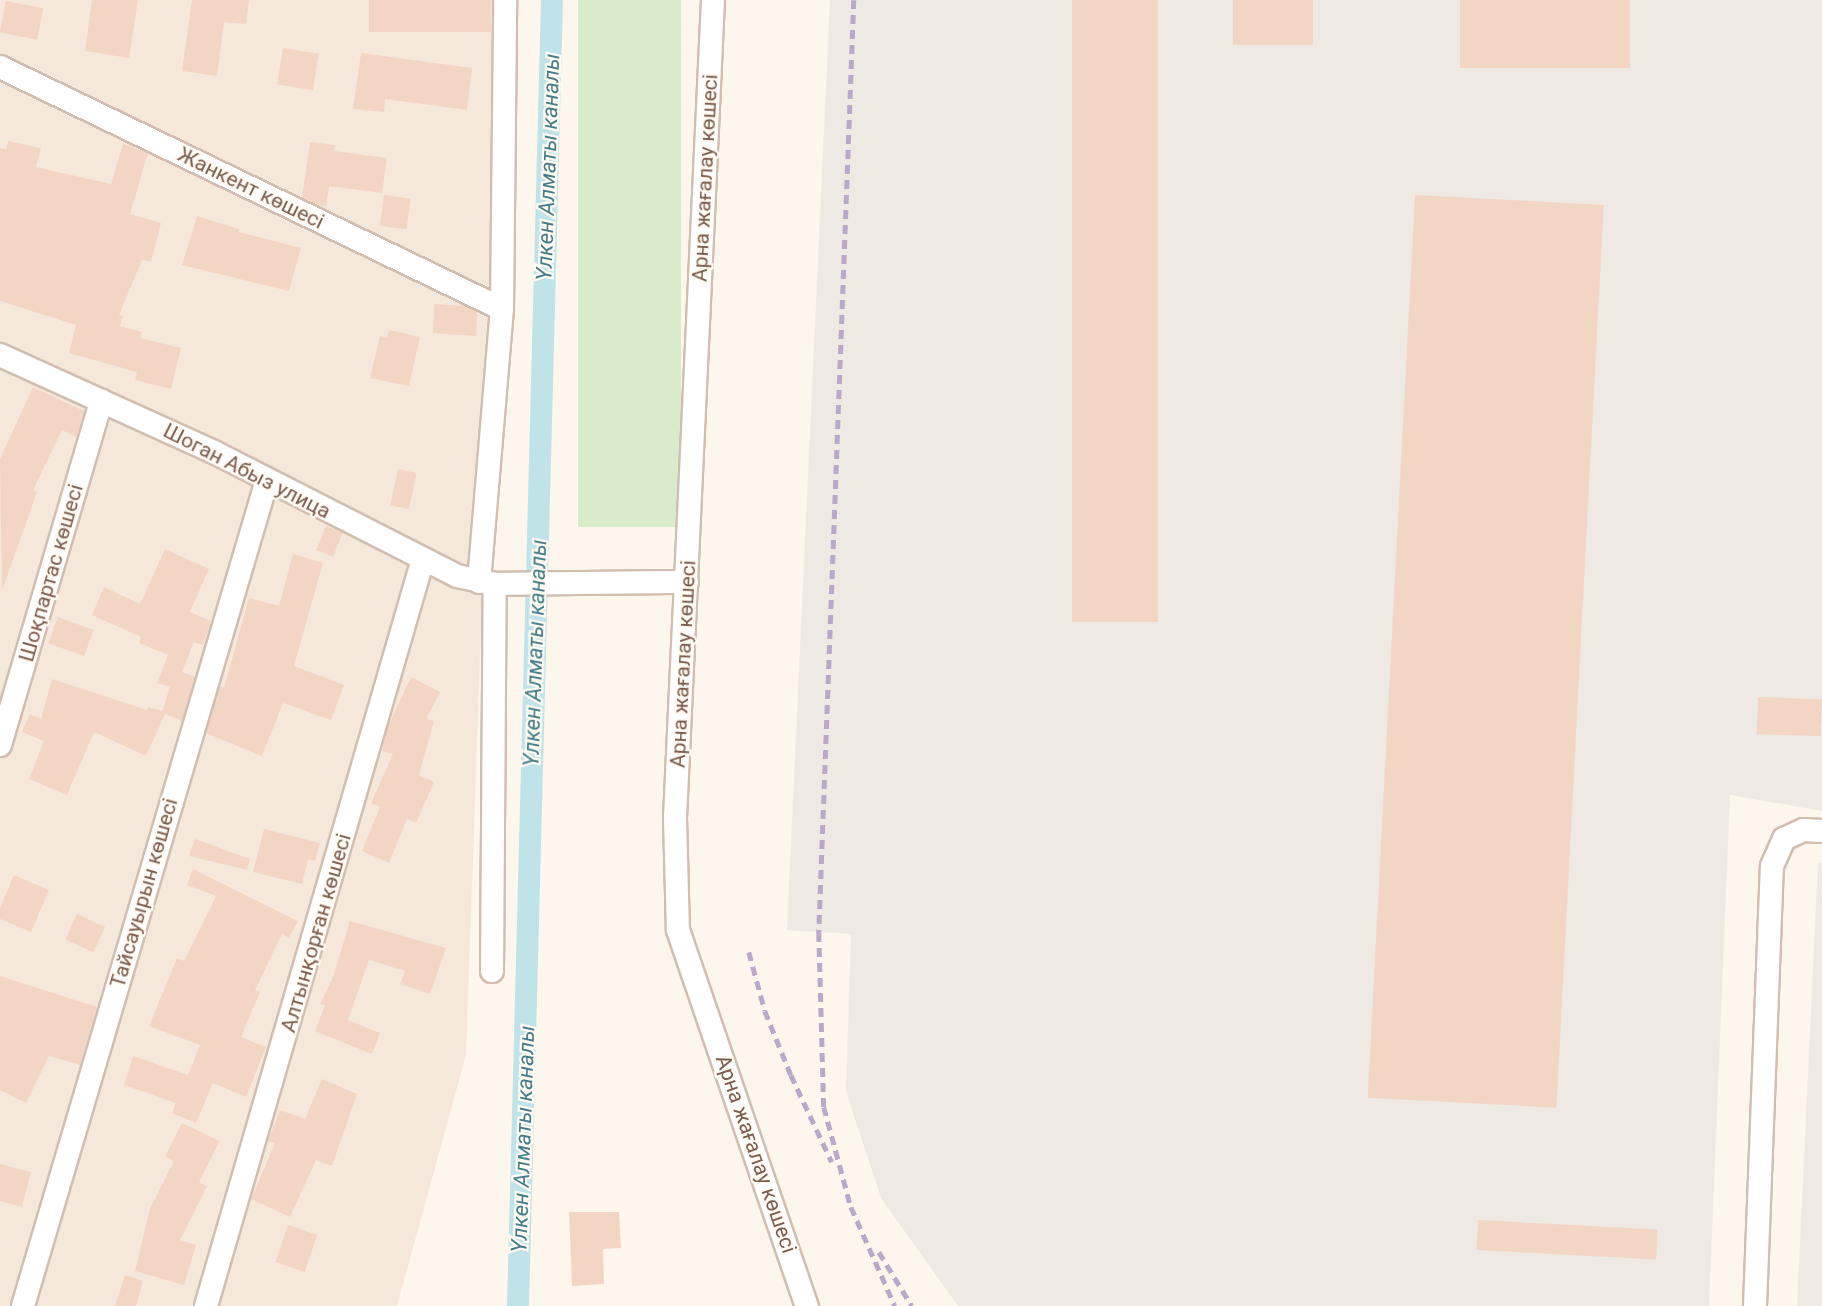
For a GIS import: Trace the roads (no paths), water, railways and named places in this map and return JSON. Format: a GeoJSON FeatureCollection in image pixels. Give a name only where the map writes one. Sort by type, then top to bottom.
{"type":"FeatureCollection","features":[{"type":"Feature","properties":{"kind":"street"},"geometry":{"type":"LineString","coordinates":[[492,971],[487,583],[502,309],[505,0]]}},
{"type":"Feature","properties":{"kind":"street","name":"Арна жағалау көшесі"},"geometry":{"type":"LineString","coordinates":[[713,0],[675,818],[678,930],[807,1306]]}},
{"type":"Feature","properties":{"kind":"street","name":"Жанкент көшесі"},"geometry":{"type":"LineString","coordinates":[[0,67],[502,309]]}},
{"type":"Feature","properties":{"kind":"street","name":"Шоган Абыз улица"},"geometry":{"type":"LineString","coordinates":[[0,355],[267,480],[457,576],[487,583],[587,585],[687,582]]}},
{"type":"Feature","properties":{"kind":"street","name":"Шоқпартас көшесі"},"geometry":{"type":"LineString","coordinates":[[0,745],[101,401]]}},
{"type":"Feature","properties":{"kind":"street","name":"Тайсауырын көшесі"},"geometry":{"type":"LineString","coordinates":[[23,1306],[267,480]]}},
{"type":"Feature","properties":{"kind":"street","name":"Алтынқорған көшесі"},"geometry":{"type":"LineString","coordinates":[[206,1306],[423,559]]}},
{"type":"Feature","properties":{"kind":"street"},"geometry":{"type":"LineString","coordinates":[[1755,1306],[1772,866],[1784,838],[1803,830],[1822,831]]}},
{"type":"Feature","properties":{"kind":"waterway","name":"Үлкен Алматы каналы"},"geometry":{"type":"LineString","coordinates":[[518,1306],[552,0]]}},
{"type":"Feature","properties":{"kind":"railway"},"geometry":{"type":"LineString","coordinates":[[854,0],[819,933],[824,1107],[851,1207],[895,1306]]}},
{"type":"Feature","properties":{"kind":"railway"},"geometry":{"type":"LineString","coordinates":[[749,952],[765,1011],[791,1075],[832,1162]]}},
{"type":"Feature","properties":{"kind":"railway"},"geometry":{"type":"LineString","coordinates":[[879,1252],[912,1306]]}}]}
